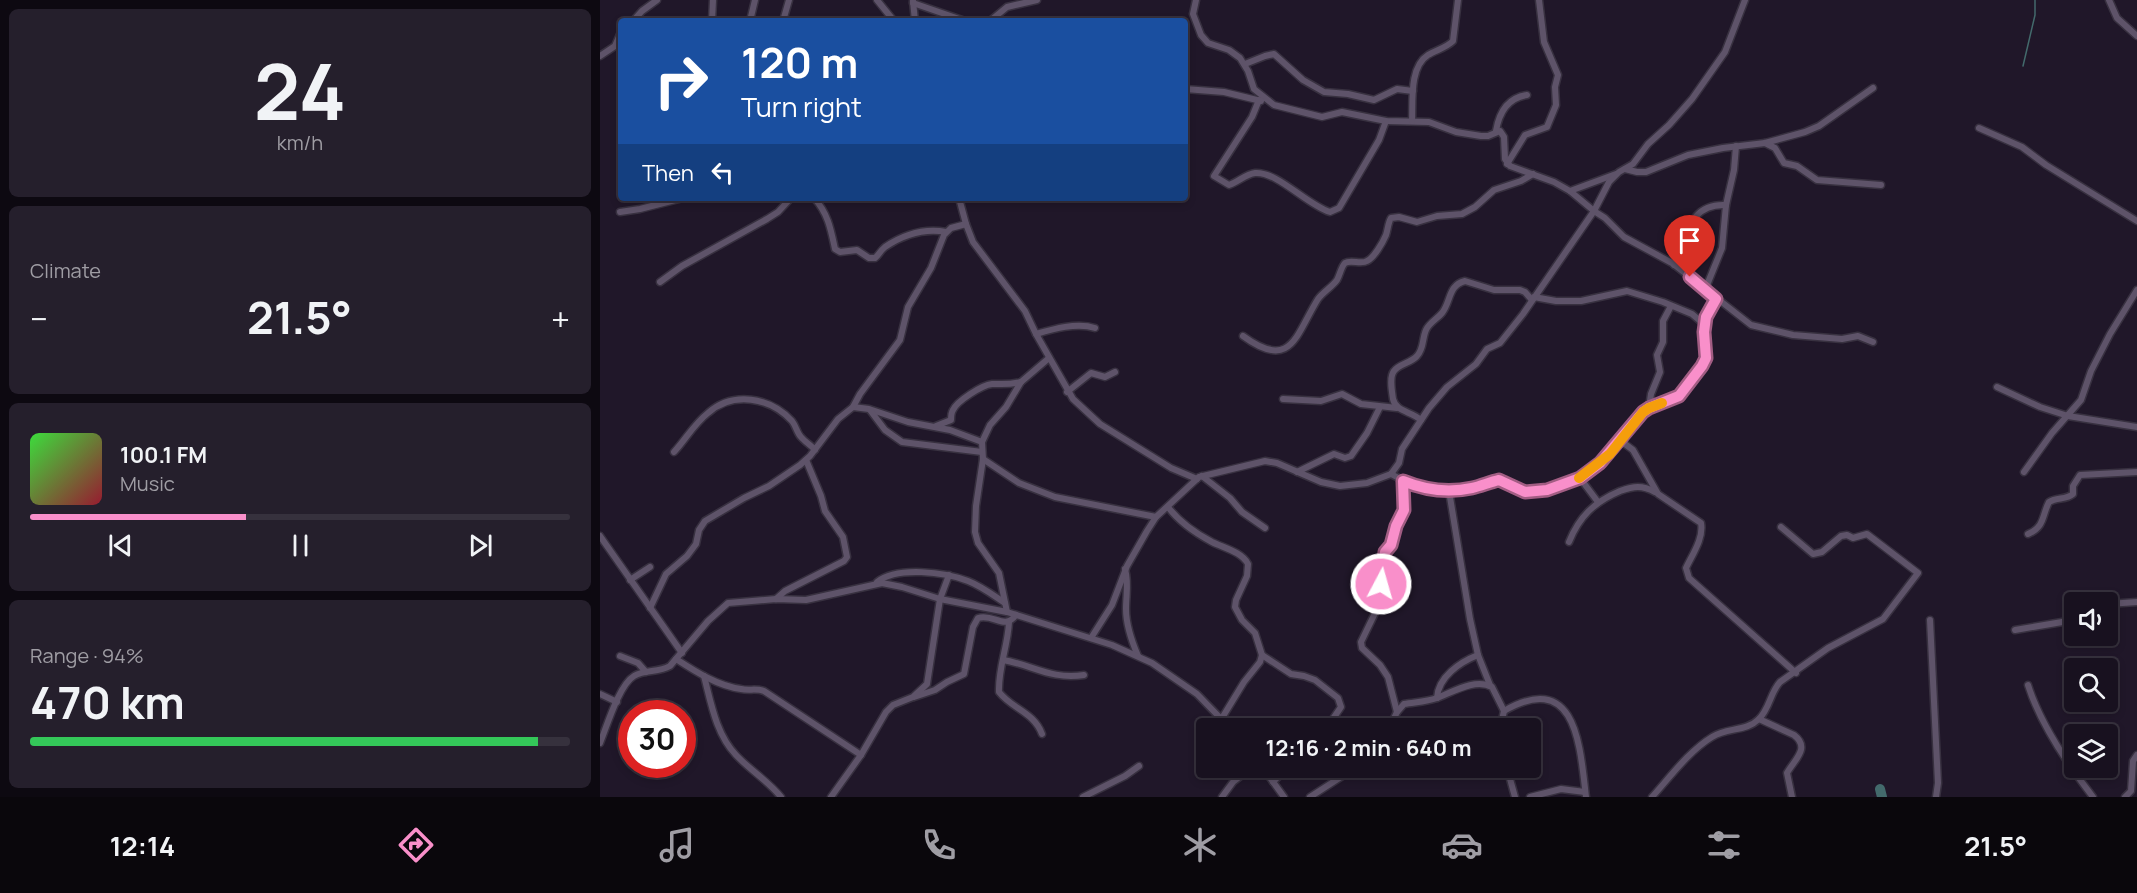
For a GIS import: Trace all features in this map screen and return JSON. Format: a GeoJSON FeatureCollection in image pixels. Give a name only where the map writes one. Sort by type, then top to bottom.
{"type":"FeatureCollection","features":[{"type":"Feature","properties":{"kind":"street"},"geometry":{"type":"LineString","coordinates":[[636,18],[657,0]]}},
{"type":"Feature","properties":{"kind":"street"},"geometry":{"type":"LineString","coordinates":[[712,18],[713,0]]}},
{"type":"Feature","properties":{"kind":"street"},"geometry":{"type":"LineString","coordinates":[[751,18],[755,0]]}},
{"type":"Feature","properties":{"kind":"street"},"geometry":{"type":"LineString","coordinates":[[784,18],[789,0]]}},
{"type":"Feature","properties":{"kind":"street"},"geometry":{"type":"LineString","coordinates":[[877,0],[892,18]]}},
{"type":"Feature","properties":{"kind":"street"},"geometry":{"type":"LineString","coordinates":[[994,18],[1007,7],[1037,0]]}},
{"type":"Feature","properties":{"kind":"street"},"geometry":{"type":"LineString","coordinates":[[1196,0],[1193,14],[1201,35],[1208,43],[1234,52],[1245,64],[1254,89],[1270,103]]}},
{"type":"Feature","properties":{"kind":"street"},"geometry":{"type":"LineString","coordinates":[[1412,121],[1416,74],[1422,60],[1453,41],[1458,0]]}},
{"type":"Feature","properties":{"kind":"street"},"geometry":{"type":"LineString","coordinates":[[1507,164],[1525,135],[1546,129],[1556,105],[1555,87],[1558,75],[1544,42],[1539,0]]}},
{"type":"Feature","properties":{"kind":"street"},"geometry":{"type":"LineString","coordinates":[[1570,192],[1617,174],[1633,164],[1652,140],[1680,114],[1725,52],[1744,0]]}},
{"type":"Feature","properties":{"kind":"street"},"geometry":{"type":"LineString","coordinates":[[2109,0],[2117,18],[2137,36]]}},
{"type":"Feature","properties":{"kind":"street"},"geometry":{"type":"LineString","coordinates":[[915,18],[913,1],[957,18]]}},
{"type":"Feature","properties":{"kind":"street"},"geometry":{"type":"LineString","coordinates":[[600,56],[615,46],[618,39]]}},
{"type":"Feature","properties":{"kind":"street"},"geometry":{"type":"LineString","coordinates":[[1245,64],[1274,54],[1303,80],[1328,93],[1348,94],[1377,100],[1391,90],[1413,91]]}},
{"type":"Feature","properties":{"kind":"street"},"geometry":{"type":"LineString","coordinates":[[1625,169],[1646,172],[1688,155],[1765,143],[1815,128],[1873,88]]}},
{"type":"Feature","properties":{"kind":"street"},"geometry":{"type":"LineString","coordinates":[[1188,89],[1224,92],[1322,117],[1342,112],[1386,121],[1434,123],[1456,132],[1480,136],[1488,136],[1496,131],[1502,132],[1507,164]]}},
{"type":"Feature","properties":{"kind":"street"},"geometry":{"type":"LineString","coordinates":[[1496,131],[1500,114],[1509,102],[1527,94]]}},
{"type":"Feature","properties":{"kind":"street"},"geometry":{"type":"LineString","coordinates":[[1259,100],[1252,117],[1214,176],[1229,185],[1253,173],[1269,175],[1313,204],[1330,212],[1339,208],[1379,140],[1386,121]]}},
{"type":"Feature","properties":{"kind":"street"},"geometry":{"type":"LineString","coordinates":[[1979,128],[2022,147],[2046,165],[2137,221]]}},
{"type":"Feature","properties":{"kind":"street"},"geometry":{"type":"LineString","coordinates":[[1765,143],[1776,149],[1784,162],[1797,166],[1817,180],[1881,185]]}},
{"type":"Feature","properties":{"kind":"street"},"geometry":{"type":"LineString","coordinates":[[1705,290],[1722,248],[1726,205],[1734,170],[1736,146]]}},
{"type":"Feature","properties":{"kind":"street"},"geometry":{"type":"LineString","coordinates":[[1507,164],[1554,182],[1570,192],[1605,218],[1629,240],[1674,265],[1748,323],[1765,330],[1793,335],[1835,339],[1858,336],[1873,342]]}},
{"type":"Feature","properties":{"kind":"street"},"geometry":{"type":"LineString","coordinates":[[1243,336],[1270,350],[1281,350],[1288,347],[1302,330],[1318,299],[1337,280],[1344,264],[1364,263],[1372,257],[1385,239],[1391,218],[1399,217],[1417,222],[1437,216],[1462,214],[1475,207],[1494,190],[1521,181],[1533,174]]}},
{"type":"Feature","properties":{"kind":"street"},"geometry":{"type":"LineString","coordinates":[[1091,638],[1114,601],[1125,569],[1136,547],[1156,517],[1199,478],[1265,461],[1277,463],[1321,482],[1340,486],[1367,483],[1391,474],[1399,463],[1402,449],[1421,420],[1447,387],[1471,369],[1487,349],[1500,343],[1562,259],[1594,211],[1609,182],[1617,174]]}},
{"type":"Feature","properties":{"kind":"street"},"geometry":{"type":"LineString","coordinates":[[620,212],[670,201]]}},
{"type":"Feature","properties":{"kind":"street"},"geometry":{"type":"LineString","coordinates":[[660,282],[682,266],[767,219],[788,201]]}},
{"type":"Feature","properties":{"kind":"street"},"geometry":{"type":"LineString","coordinates":[[816,201],[832,228],[835,249],[840,252],[857,250],[872,258],[878,256],[884,248],[915,233],[930,230],[946,232]]}},
{"type":"Feature","properties":{"kind":"street"},"geometry":{"type":"LineString","coordinates":[[960,201],[976,247],[1025,311],[1067,392],[1081,408],[1100,424],[1171,468],[1199,478],[1230,498],[1242,512],[1265,528]]}},
{"type":"Feature","properties":{"kind":"street"},"geometry":{"type":"LineString","coordinates":[[1674,265],[1682,251],[1684,236],[1698,216],[1711,206],[1726,205]]}},
{"type":"Feature","properties":{"kind":"street"},"geometry":{"type":"LineString","coordinates":[[650,608],[666,574],[687,556],[696,544],[699,530],[705,521],[769,486],[806,460],[838,419],[853,407],[900,340],[908,306],[931,268],[946,232],[951,228],[966,224]]}},
{"type":"Feature","properties":{"kind":"street"},"geometry":{"type":"LineString","coordinates":[[1397,408],[1392,386],[1394,371],[1420,354],[1427,329],[1442,313],[1451,291],[1465,281],[1494,290],[1520,290],[1533,299],[1556,301],[1581,301],[1627,291],[1692,314],[1705,325]]}},
{"type":"Feature","properties":{"kind":"street"},"geometry":{"type":"LineString","coordinates":[[2024,472],[2052,433],[2082,400],[2087,380],[2110,334],[2137,290]]}},
{"type":"Feature","properties":{"kind":"street"},"geometry":{"type":"LineString","coordinates":[[1391,474],[1424,488],[1449,491],[1472,488],[1499,480],[1518,490],[1531,492],[1561,486],[1580,478],[1600,463],[1621,441],[1640,415],[1649,408],[1679,396],[1702,366],[1706,358],[1705,325],[1708,312],[1716,299]]}},
{"type":"Feature","properties":{"kind":"street"},"geometry":{"type":"LineString","coordinates":[[1649,408],[1651,394],[1660,372],[1658,355],[1663,342],[1663,321],[1671,306]]}},
{"type":"Feature","properties":{"kind":"street"},"geometry":{"type":"LineString","coordinates":[[1036,334],[1076,326],[1095,328]]}},
{"type":"Feature","properties":{"kind":"street"},"geometry":{"type":"LineString","coordinates":[[1007,612],[999,573],[978,543],[975,532],[975,512],[983,456],[982,442],[990,425],[1010,403],[1021,382],[1049,358]]}},
{"type":"Feature","properties":{"kind":"street"},"geometry":{"type":"LineString","coordinates":[[1067,392],[1091,373],[1105,376],[1115,372]]}},
{"type":"Feature","properties":{"kind":"street"},"geometry":{"type":"LineString","coordinates":[[936,426],[951,420],[956,405],[969,395],[990,385],[1004,386],[1021,382]]}},
{"type":"Feature","properties":{"kind":"street"},"geometry":{"type":"LineString","coordinates":[[1997,387],[2040,407],[2068,416],[2137,427]]}},
{"type":"Feature","properties":{"kind":"street"},"geometry":{"type":"LineString","coordinates":[[1283,399],[1313,401],[1342,394],[1361,404],[1412,412],[1421,420]]}},
{"type":"Feature","properties":{"kind":"street"},"geometry":{"type":"LineString","coordinates":[[674,452],[692,428],[712,410],[726,403],[747,398],[767,404],[787,417],[800,436],[815,450]]}},
{"type":"Feature","properties":{"kind":"street"},"geometry":{"type":"LineString","coordinates":[[1297,472],[1334,454],[1345,458],[1351,456],[1367,434],[1380,406]]}},
{"type":"Feature","properties":{"kind":"street"},"geometry":{"type":"LineString","coordinates":[[853,407],[908,422],[936,426],[982,442]]}},
{"type":"Feature","properties":{"kind":"street"},"geometry":{"type":"LineString","coordinates":[[869,410],[885,430],[902,442],[983,456],[1015,481],[1055,497],[1156,517]]}},
{"type":"Feature","properties":{"kind":"street"},"geometry":{"type":"LineString","coordinates":[[1621,441],[1633,450],[1656,492]]}},
{"type":"Feature","properties":{"kind":"street"},"geometry":{"type":"LineString","coordinates":[[776,599],[785,591],[844,561],[847,557],[843,537],[825,511],[806,460]]}},
{"type":"Feature","properties":{"kind":"street"},"geometry":{"type":"LineString","coordinates":[[2028,534],[2036,531],[2041,525],[2049,502],[2055,498],[2069,497],[2073,494],[2073,486],[2080,475],[2137,472]]}},
{"type":"Feature","properties":{"kind":"street"},"geometry":{"type":"LineString","coordinates":[[1580,478],[1598,502]]}},
{"type":"Feature","properties":{"kind":"street"},"geometry":{"type":"LineString","coordinates":[[1397,712],[1388,677],[1380,665],[1362,648],[1361,642],[1377,609],[1385,552],[1391,545],[1396,526],[1404,510],[1403,481]]}},
{"type":"Feature","properties":{"kind":"street"},"geometry":{"type":"LineString","coordinates":[[1569,542],[1580,519],[1598,502],[1634,486],[1641,486],[1656,492],[1697,520],[1702,526],[1697,545],[1686,568],[1689,578],[1796,673]]}},
{"type":"Feature","properties":{"kind":"street"},"geometry":{"type":"LineString","coordinates":[[1449,491],[1478,655],[1504,711],[1502,718]]}},
{"type":"Feature","properties":{"kind":"street"},"geometry":{"type":"LineString","coordinates":[[876,583],[1007,612],[1091,638],[1139,657],[1197,694],[1222,718],[1244,682],[1260,662],[1262,655],[1254,630],[1242,620],[1235,607],[1247,576],[1247,561],[1180,522],[1168,507]]}},
{"type":"Feature","properties":{"kind":"street"},"geometry":{"type":"LineString","coordinates":[[1652,797],[1710,738],[1726,730],[1750,726],[1759,719],[1768,708],[1778,685],[1828,648],[1883,619],[1918,573],[1868,534],[1852,538],[1847,535],[1841,536],[1822,552],[1813,554],[1781,527]]}},
{"type":"Feature","properties":{"kind":"street"},"geometry":{"type":"LineString","coordinates":[[600,536],[682,653]]}},
{"type":"Feature","properties":{"kind":"street"},"geometry":{"type":"LineString","coordinates":[[630,580],[650,567]]}},
{"type":"Feature","properties":{"kind":"street"},"geometry":{"type":"LineString","coordinates":[[1125,569],[1128,584],[1127,616],[1139,657]]}},
{"type":"Feature","properties":{"kind":"street"},"geometry":{"type":"LineString","coordinates":[[600,743],[620,692],[627,682],[634,676],[664,669],[682,653],[708,621],[728,603],[812,599],[876,583],[885,577],[900,573],[949,575],[976,585],[1005,603]]}},
{"type":"Feature","properties":{"kind":"street"},"geometry":{"type":"LineString","coordinates":[[913,697],[928,681],[940,599],[949,575]]}},
{"type":"Feature","properties":{"kind":"street"},"geometry":{"type":"LineString","coordinates":[[2118,603],[2137,602]]}},
{"type":"Feature","properties":{"kind":"street"},"geometry":{"type":"LineString","coordinates":[[1016,615],[1009,622],[999,692],[1030,715],[1036,721],[1042,734]]}},
{"type":"Feature","properties":{"kind":"street"},"geometry":{"type":"LineString","coordinates":[[831,797],[861,755],[886,712],[893,705],[931,692],[964,674],[973,627],[978,618],[988,616],[1009,622]]}},
{"type":"Feature","properties":{"kind":"street"},"geometry":{"type":"LineString","coordinates":[[1930,620],[1938,783],[1936,797]]}},
{"type":"Feature","properties":{"kind":"street"},"geometry":{"type":"LineString","coordinates":[[2015,630],[2064,622]]}},
{"type":"Feature","properties":{"kind":"street"},"geometry":{"type":"LineString","coordinates":[[1262,655],[1286,672],[1314,680],[1338,698],[1341,706],[1333,718]]}},
{"type":"Feature","properties":{"kind":"street"},"geometry":{"type":"LineString","coordinates":[[1437,698],[1438,688],[1449,674],[1461,663],[1478,655]]}},
{"type":"Feature","properties":{"kind":"street"},"geometry":{"type":"LineString","coordinates":[[620,656],[638,663],[646,672]]}},
{"type":"Feature","properties":{"kind":"street"},"geometry":{"type":"LineString","coordinates":[[676,659],[704,676],[741,689],[764,690],[861,755]]}},
{"type":"Feature","properties":{"kind":"street"},"geometry":{"type":"LineString","coordinates":[[1003,660],[1054,675],[1068,677],[1084,675]]}},
{"type":"Feature","properties":{"kind":"street"},"geometry":{"type":"LineString","coordinates":[[704,676],[714,715],[732,751],[769,783],[781,797]]}},
{"type":"Feature","properties":{"kind":"street"},"geometry":{"type":"LineString","coordinates":[[1394,718],[1406,704],[1437,698],[1465,687],[1490,685]]}},
{"type":"Feature","properties":{"kind":"street"},"geometry":{"type":"LineString","coordinates":[[2028,685],[2077,777],[2093,797]]}},
{"type":"Feature","properties":{"kind":"street"},"geometry":{"type":"LineString","coordinates":[[600,694],[616,702]]}},
{"type":"Feature","properties":{"kind":"street"},"geometry":{"type":"LineString","coordinates":[[1504,711],[1530,699],[1550,701],[1567,712],[1573,723],[1586,795],[1561,789],[1530,797]]}},
{"type":"Feature","properties":{"kind":"street"},"geometry":{"type":"LineString","coordinates":[[1759,719],[1794,735],[1803,747],[1787,773],[1792,797]]}},
{"type":"Feature","properties":{"kind":"street"},"geometry":{"type":"LineString","coordinates":[[2125,797],[2131,791],[2133,761],[2137,756]]}},
{"type":"Feature","properties":{"kind":"street"},"geometry":{"type":"LineString","coordinates":[[1083,797],[1125,776],[1139,766]]}},
{"type":"Feature","properties":{"kind":"street"},"geometry":{"type":"LineString","coordinates":[[1222,797],[1238,778]]}},
{"type":"Feature","properties":{"kind":"street"},"geometry":{"type":"LineString","coordinates":[[1271,778],[1284,797]]}},
{"type":"Feature","properties":{"kind":"street"},"geometry":{"type":"LineString","coordinates":[[1274,782],[1278,778]]}},
{"type":"Feature","properties":{"kind":"street"},"geometry":{"type":"LineString","coordinates":[[1310,797],[1339,778]]}},
{"type":"Feature","properties":{"kind":"street"},"geometry":{"type":"LineString","coordinates":[[1510,778],[1515,797]]}},
{"type":"Feature","properties":{"kind":"waterway"},"geometry":{"type":"LineString","coordinates":[[2023,66],[2035,15],[2035,0]]}},
{"type":"Feature","properties":{"kind":"waterway"},"geometry":{"type":"LineString","coordinates":[[1880,789],[1882,797]]}},
{"type":"Feature","properties":{"kind":"slow traffic"},"geometry":{"type":"LineString","coordinates":[[1579,478],[1610,454],[1643,412],[1662,403]]}},
{"type":"Feature","properties":{"kind":"route"},"geometry":{"type":"LineString","coordinates":[[1381,584],[1385,552],[1391,545],[1396,526],[1404,510],[1403,481],[1424,488],[1449,491],[1472,488],[1499,480],[1525,492],[1561,486],[1580,478],[1610,454],[1646,409],[1682,394],[1706,360],[1704,332],[1706,317],[1716,299],[1690,277]]}}]}
